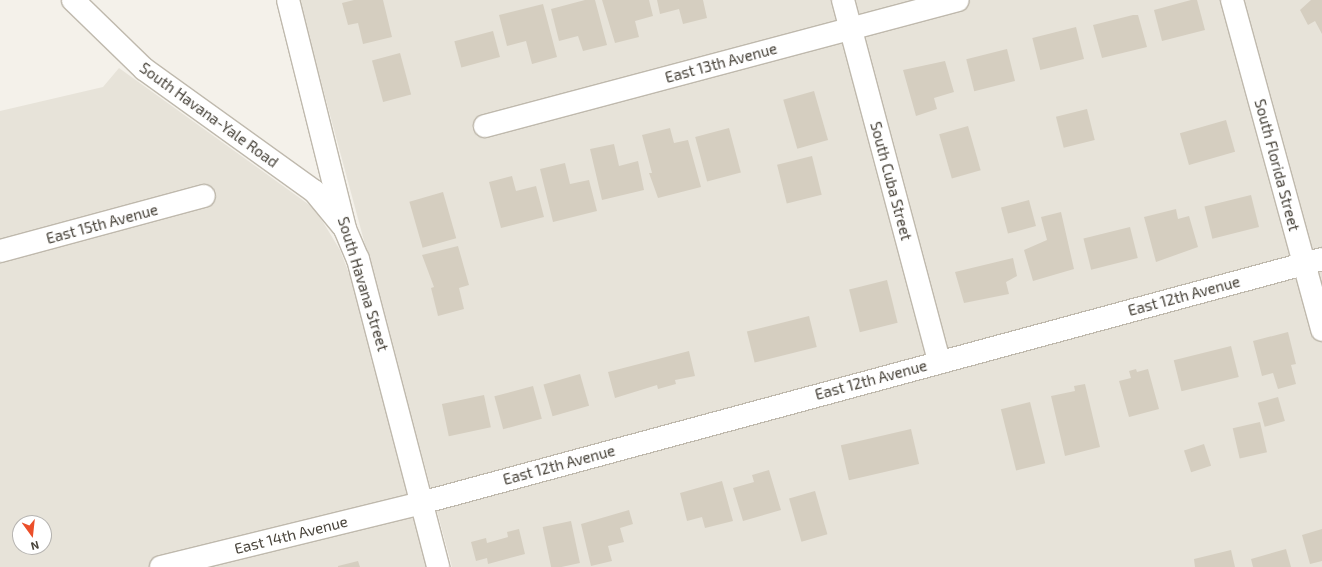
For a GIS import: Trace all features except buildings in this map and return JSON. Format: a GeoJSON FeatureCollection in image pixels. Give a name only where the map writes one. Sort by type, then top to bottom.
{"type":"FeatureCollection","features":[{"type":"Feature","properties":{"kind":"street","name":"South Havana-Yale Road"},"geometry":{"type":"LineString","coordinates":[[73,0],[144,69],[314,191],[345,229]]}},
{"type":"Feature","properties":{"kind":"street","name":"South Havana Street"},"geometry":{"type":"LineString","coordinates":[[288,0],[345,229],[358,259],[438,567]]}},
{"type":"Feature","properties":{"kind":"street","name":"South Cuba Street"},"geometry":{"type":"LineString","coordinates":[[843,0],[939,362]]}},
{"type":"Feature","properties":{"kind":"street","name":"East 13th Avenue"},"geometry":{"type":"LineString","coordinates":[[485,126],[957,0]]}},
{"type":"Feature","properties":{"kind":"street","name":"South Florida Street"},"geometry":{"type":"LineString","coordinates":[[1232,0],[1313,262],[1322,330]]}},
{"type":"Feature","properties":{"kind":"street","name":"East 15th Avenue"},"geometry":{"type":"LineString","coordinates":[[0,251],[204,196]]}},
{"type":"Feature","properties":{"kind":"street","name":"East 12th Avenue"},"geometry":{"type":"LineString","coordinates":[[421,503],[1313,262]]}},
{"type":"Feature","properties":{"kind":"street","name":"East 14th Avenue"},"geometry":{"type":"LineString","coordinates":[[161,567],[421,503]]}},
{"type":"Feature","properties":{"kind":"shaded area"},"geometry":{"type":"Polygon","coordinates":[[[299,0],[1322,0],[1322,567],[452,567],[299,0]]]}},
{"type":"Feature","properties":{"kind":"shaded area"},"geometry":{"type":"Polygon","coordinates":[[[119,68],[315,209],[340,250],[356,292],[429,567],[0,567],[0,111],[103,87],[119,68]]]}}]}
